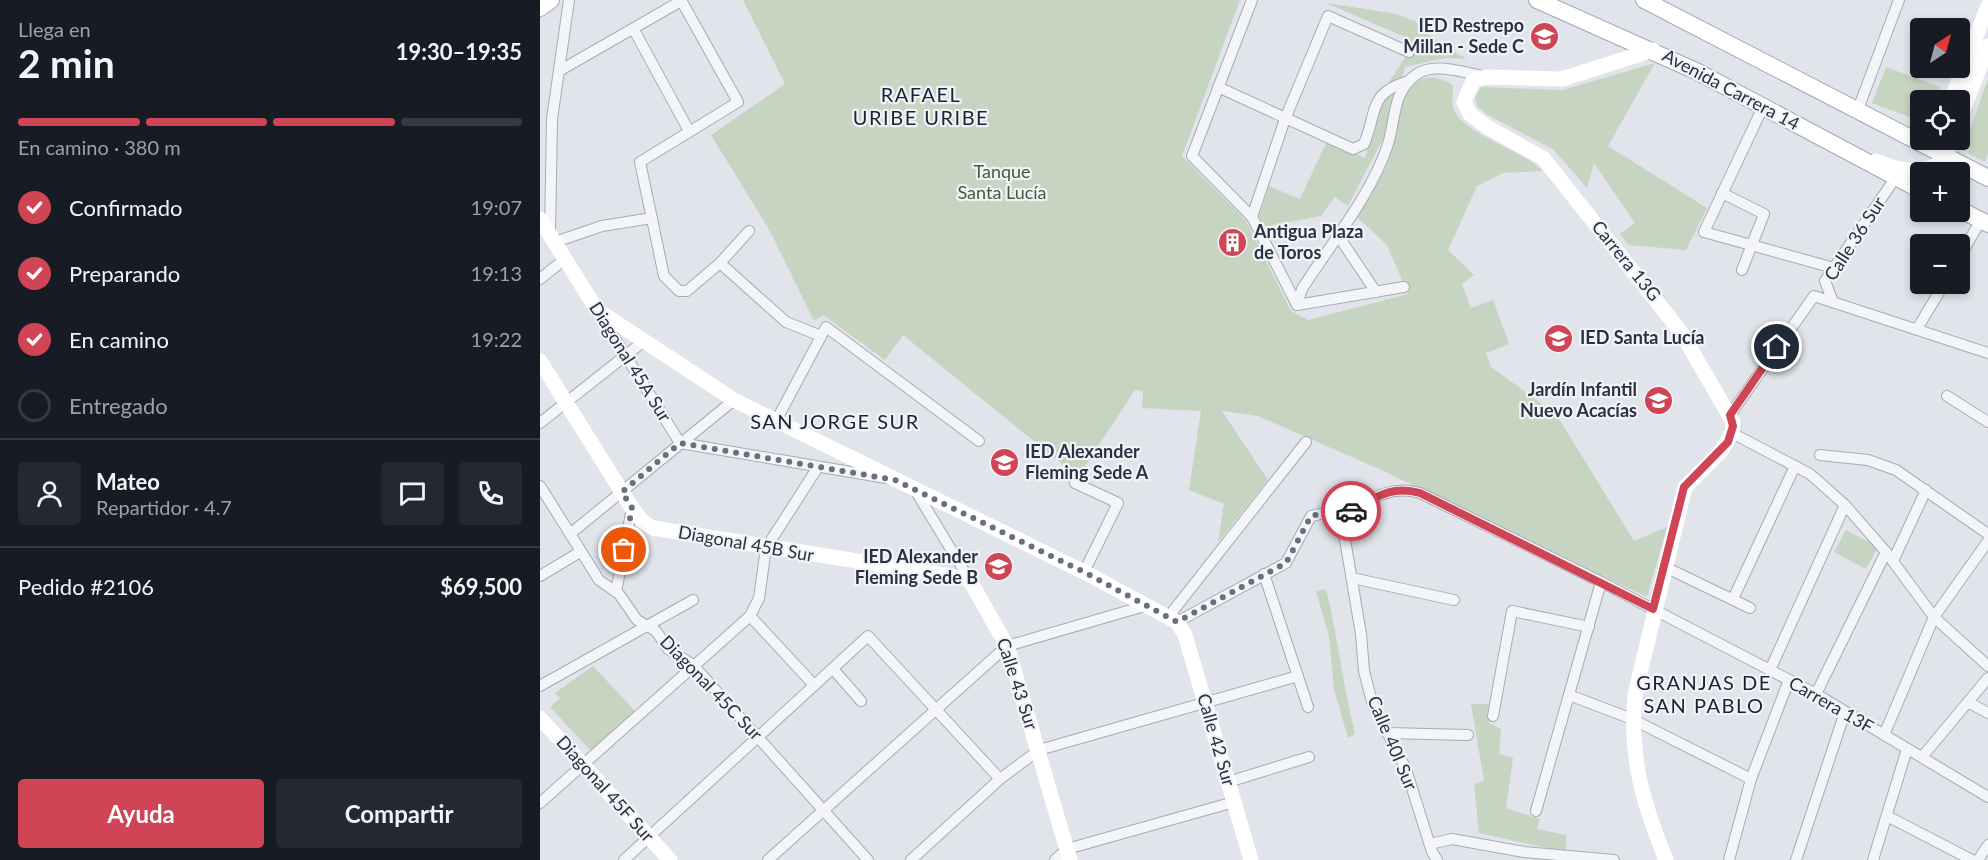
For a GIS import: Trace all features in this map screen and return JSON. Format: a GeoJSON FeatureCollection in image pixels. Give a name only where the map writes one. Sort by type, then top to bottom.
{"type":"FeatureCollection","features":[{"type":"Feature","properties":{"kind":"main road"},"geometry":{"type":"LineString","coordinates":[[540,8],[551,0]]}},
{"type":"Feature","properties":{"kind":"main road","name":"Avenida Carrera 14"},"geometry":{"type":"LineString","coordinates":[[1537,0],[1653,50],[1910,185]]}},
{"type":"Feature","properties":{"kind":"main road"},"geometry":{"type":"LineString","coordinates":[[1644,0],[1857,112],[1936,157],[1988,178]]}},
{"type":"Feature","properties":{"kind":"main road"},"geometry":{"type":"LineString","coordinates":[[1970,215],[1984,222]]}},
{"type":"Feature","properties":{"kind":"street"},"geometry":{"type":"LineString","coordinates":[[569,0],[552,119],[552,239],[602,226],[652,218]]}},
{"type":"Feature","properties":{"kind":"street"},"geometry":{"type":"LineString","coordinates":[[559,71],[634,30],[681,0],[738,102],[688,130],[640,162],[664,276],[679,291],[687,291],[720,263],[749,231]]}},
{"type":"Feature","properties":{"kind":"street"},"geometry":{"type":"LineString","coordinates":[[1252,0],[1192,156],[1252,217],[1297,305]]}},
{"type":"Feature","properties":{"kind":"street"},"geometry":{"type":"LineString","coordinates":[[1857,112],[1898,2],[1885,0]]}},
{"type":"Feature","properties":{"kind":"street"},"geometry":{"type":"LineString","coordinates":[[1955,90],[1988,6]]}},
{"type":"Feature","properties":{"kind":"street"},"geometry":{"type":"LineString","coordinates":[[1252,217],[1285,119],[1328,16],[1409,52]]}},
{"type":"Feature","properties":{"kind":"street"},"geometry":{"type":"LineString","coordinates":[[634,30],[688,130]]}},
{"type":"Feature","properties":{"kind":"street"},"geometry":{"type":"LineString","coordinates":[[1970,93],[1988,46]]}},
{"type":"Feature","properties":{"kind":"street"},"geometry":{"type":"LineString","coordinates":[[1218,87],[1353,149],[1364,144],[1381,94],[1386,88],[1410,80],[1417,74],[1439,68],[1485,76],[1562,79],[1653,50]]}},
{"type":"Feature","properties":{"kind":"street"},"geometry":{"type":"LineString","coordinates":[[1297,305],[1302,290],[1377,172],[1388,144],[1398,99],[1403,88],[1417,74]]}},
{"type":"Feature","properties":{"kind":"street","name":"Carrera 13G"},"geometry":{"type":"LineString","coordinates":[[1485,76],[1473,81],[1468,89],[1464,102],[1466,108],[1477,120],[1543,158],[1669,315],[1730,415],[1732,433]]}},
{"type":"Feature","properties":{"kind":"street"},"geometry":{"type":"LineString","coordinates":[[1834,268],[1704,232],[1763,107],[1803,123],[1882,164],[1914,170],[1936,157]]}},
{"type":"Feature","properties":{"kind":"street"},"geometry":{"type":"LineString","coordinates":[[540,128],[552,119]]}},
{"type":"Feature","properties":{"kind":"street","name":"Calle 36 Sur"},"geometry":{"type":"LineString","coordinates":[[1833,302],[1825,281],[1896,177]]}},
{"type":"Feature","properties":{"kind":"street"},"geometry":{"type":"LineString","coordinates":[[1722,193],[1764,214],[1742,270]]}},
{"type":"Feature","properties":{"kind":"street","name":"Diagonal 45A Sur"},"geometry":{"type":"LineString","coordinates":[[540,219],[680,443],[895,480]]}},
{"type":"Feature","properties":{"kind":"street"},"geometry":{"type":"LineString","coordinates":[[1970,242],[1984,222]]}},
{"type":"Feature","properties":{"kind":"street"},"geometry":{"type":"LineString","coordinates":[[1337,234],[1376,292]]}},
{"type":"Feature","properties":{"kind":"street"},"geometry":{"type":"LineString","coordinates":[[540,279],[565,259]]}},
{"type":"Feature","properties":{"kind":"street"},"geometry":{"type":"LineString","coordinates":[[720,263],[786,322],[824,332],[979,441]]}},
{"type":"Feature","properties":{"kind":"street"},"geometry":{"type":"LineString","coordinates":[[1297,305],[1404,287]]}},
{"type":"Feature","properties":{"kind":"street"},"geometry":{"type":"LineString","coordinates":[[1917,329],[1938,294]]}},
{"type":"Feature","properties":{"kind":"street","name":"Calle 36 Sur"},"geometry":{"type":"LineString","coordinates":[[1730,415],[1814,296],[1833,302]]}},
{"type":"Feature","properties":{"kind":"street"},"geometry":{"type":"LineString","coordinates":[[1833,302],[1988,353]]}},
{"type":"Feature","properties":{"kind":"street"},"geometry":{"type":"LineString","coordinates":[[597,310],[734,400],[1084,572],[1173,619],[1306,442]]}},
{"type":"Feature","properties":{"kind":"street"},"geometry":{"type":"LineString","coordinates":[[776,421],[824,332]]}},
{"type":"Feature","properties":{"kind":"street"},"geometry":{"type":"LineString","coordinates":[[540,423],[644,341]]}},
{"type":"Feature","properties":{"kind":"street","name":"Diagonal 45B Sur"},"geometry":{"type":"LineString","coordinates":[[540,361],[632,508],[642,521],[653,528],[969,579]]}},
{"type":"Feature","properties":{"kind":"street"},"geometry":{"type":"LineString","coordinates":[[1947,396],[1988,422]]}},
{"type":"Feature","properties":{"kind":"street"},"geometry":{"type":"LineString","coordinates":[[570,534],[734,400]]}},
{"type":"Feature","properties":{"kind":"street"},"geometry":{"type":"LineString","coordinates":[[1666,860],[1642,796],[1632,719],[1639,668],[1684,487],[1721,451],[1732,433],[1810,474],[1845,505],[1889,556],[1934,617],[1988,666]]}},
{"type":"Feature","properties":{"kind":"street"},"geometry":{"type":"LineString","coordinates":[[1820,455],[1868,460],[1896,470],[1988,534]]}},
{"type":"Feature","properties":{"kind":"street"},"geometry":{"type":"LineString","coordinates":[[1733,599],[1795,466]]}},
{"type":"Feature","properties":{"kind":"street"},"geometry":{"type":"LineString","coordinates":[[540,803],[750,616],[759,598],[766,548],[818,467]]}},
{"type":"Feature","properties":{"kind":"street"},"geometry":{"type":"LineString","coordinates":[[1075,483],[1118,503],[1084,572]]}},
{"type":"Feature","properties":{"kind":"street","name":"Diagonal 45C Sur"},"geometry":{"type":"LineString","coordinates":[[540,486],[599,580],[616,592],[634,616],[656,631],[668,649],[693,665],[868,860]]}},
{"type":"Feature","properties":{"kind":"street","name":"Carrera 13F"},"geometry":{"type":"LineString","coordinates":[[1173,619],[1286,563],[1292,557],[1311,516],[1330,512],[1341,516],[1387,492],[1403,488],[1420,493],[1601,582],[1816,694],[1988,797]]}},
{"type":"Feature","properties":{"kind":"street","name":"Calle 43 Sur"},"geometry":{"type":"LineString","coordinates":[[915,490],[1007,646],[1068,855]]}},
{"type":"Feature","properties":{"kind":"street"},"geometry":{"type":"LineString","coordinates":[[1816,694],[1926,490]]}},
{"type":"Feature","properties":{"kind":"street"},"geometry":{"type":"LineString","coordinates":[[1770,670],[1845,505]]}},
{"type":"Feature","properties":{"kind":"street"},"geometry":{"type":"LineString","coordinates":[[616,592],[632,508]]}},
{"type":"Feature","properties":{"kind":"street","name":"Calle 40I Sur"},"geometry":{"type":"LineString","coordinates":[[1341,516],[1364,671],[1372,702],[1406,769],[1437,860]]}},
{"type":"Feature","properties":{"kind":"street"},"geometry":{"type":"LineString","coordinates":[[1884,735],[1934,617],[1988,541]]}},
{"type":"Feature","properties":{"kind":"street"},"geometry":{"type":"LineString","coordinates":[[540,576],[580,552]]}},
{"type":"Feature","properties":{"kind":"street"},"geometry":{"type":"LineString","coordinates":[[1665,567],[1750,608]]}},
{"type":"Feature","properties":{"kind":"street"},"geometry":{"type":"LineString","coordinates":[[1264,574],[1308,707]]}},
{"type":"Feature","properties":{"kind":"street"},"geometry":{"type":"LineString","coordinates":[[1352,578],[1454,600]]}},
{"type":"Feature","properties":{"kind":"street"},"geometry":{"type":"LineString","coordinates":[[1536,811],[1601,582]]}},
{"type":"Feature","properties":{"kind":"street"},"geometry":{"type":"LineString","coordinates":[[540,686],[693,600]]}},
{"type":"Feature","properties":{"kind":"street"},"geometry":{"type":"LineString","coordinates":[[768,860],[1007,646],[1148,605]]}},
{"type":"Feature","properties":{"kind":"street"},"geometry":{"type":"LineString","coordinates":[[1493,716],[1512,611],[1589,627]]}},
{"type":"Feature","properties":{"kind":"street"},"geometry":{"type":"LineString","coordinates":[[750,616],[814,685]]}},
{"type":"Feature","properties":{"kind":"street","name":"Calle 42 Sur"},"geometry":{"type":"LineString","coordinates":[[1173,619],[1185,635],[1251,860]]}},
{"type":"Feature","properties":{"kind":"street"},"geometry":{"type":"LineString","coordinates":[[624,860],[868,636],[1000,779]]}},
{"type":"Feature","properties":{"kind":"street"},"geometry":{"type":"LineString","coordinates":[[833,669],[861,701]]}},
{"type":"Feature","properties":{"kind":"street"},"geometry":{"type":"LineString","coordinates":[[911,860],[1000,779],[1039,750],[1298,676]]}},
{"type":"Feature","properties":{"kind":"street"},"geometry":{"type":"LineString","coordinates":[[1922,757],[1988,678]]}},
{"type":"Feature","properties":{"kind":"street"},"geometry":{"type":"LineString","coordinates":[[1729,860],[1750,779],[1789,680]]}},
{"type":"Feature","properties":{"kind":"street"},"geometry":{"type":"LineString","coordinates":[[1569,695],[1632,719],[1750,779]]}},
{"type":"Feature","properties":{"kind":"street"},"geometry":{"type":"LineString","coordinates":[[1968,702],[1988,713]]}},
{"type":"Feature","properties":{"kind":"street"},"geometry":{"type":"LineString","coordinates":[[1796,860],[1845,711]]}},
{"type":"Feature","properties":{"kind":"street","name":"Diagonal 45F Sur"},"geometry":{"type":"LineString","coordinates":[[540,718],[670,860]]}},
{"type":"Feature","properties":{"kind":"street"},"geometry":{"type":"LineString","coordinates":[[1387,733],[1468,735]]}},
{"type":"Feature","properties":{"kind":"street"},"geometry":{"type":"LineString","coordinates":[[1874,860],[1907,749]]}},
{"type":"Feature","properties":{"kind":"street"},"geometry":{"type":"LineString","coordinates":[[1228,782],[1309,757]]}},
{"type":"Feature","properties":{"kind":"street"},"geometry":{"type":"LineString","coordinates":[[1054,860],[1234,802]]}},
{"type":"Feature","properties":{"kind":"street"},"geometry":{"type":"LineString","coordinates":[[1887,816],[1972,860]]}},
{"type":"Feature","properties":{"kind":"street"},"geometry":{"type":"LineString","coordinates":[[1430,844],[1452,839],[1524,852],[1607,860]]}},
{"type":"Feature","properties":{"kind":"street"},"geometry":{"type":"LineString","coordinates":[[1978,860],[1988,845]]}},
{"type":"Feature","properties":{"kind":"green space","name":"Tanque Santa Lucía"},"geometry":{"type":"Polygon","coordinates":[[[743,0],[1240,0],[1182,156],[1246,221],[1291,311],[1308,320],[1408,294],[1387,245],[1356,216],[1386,166],[1400,114],[1412,87],[1422,79],[1435,78],[1453,85],[1453,106],[1461,120],[1471,128],[1534,163],[1543,171],[1503,173],[1477,186],[1448,250],[1474,275],[1462,284],[1471,308],[1493,300],[1509,344],[1486,353],[1491,367],[1556,414],[1634,541],[1667,527],[1647,597],[1379,469],[1258,416],[1222,411],[1268,480],[1218,542],[1224,504],[1189,490],[1201,411],[1142,408],[1143,391],[1135,390],[1078,477],[903,335],[885,360],[823,315],[814,321],[770,231],[711,135],[785,84],[743,0]]]}},
{"type":"Feature","properties":{"kind":"green space"},"geometry":{"type":"Polygon","coordinates":[[[1326,3],[1392,13],[1415,21],[1439,44],[1467,59],[1445,58],[1405,67],[1385,135],[1348,206],[1335,197],[1321,216],[1264,227],[1259,217],[1269,186],[1300,199],[1327,141],[1365,158],[1381,94],[1409,52],[1405,37],[1326,3]]]}},
{"type":"Feature","properties":{"kind":"green space"},"geometry":{"type":"Polygon","coordinates":[[[1655,63],[1608,146],[1707,208],[1686,250],[1629,245],[1620,234],[1635,223],[1594,163],[1587,188],[1554,150],[1488,115],[1478,107],[1475,98],[1481,87],[1563,90],[1655,63]]]}},
{"type":"Feature","properties":{"kind":"green space"},"geometry":{"type":"Polygon","coordinates":[[[1886,67],[1910,76],[1910,78],[1940,87],[1939,90],[1910,90],[1910,117],[1872,103],[1886,67]]]}},
{"type":"Feature","properties":{"kind":"green space"},"geometry":{"type":"Polygon","coordinates":[[[1988,79],[1988,153],[1985,162],[1969,154],[1970,130],[1988,79]]]}},
{"type":"Feature","properties":{"kind":"green space"},"geometry":{"type":"Polygon","coordinates":[[[1846,530],[1878,547],[1866,569],[1834,552],[1846,530]]]}},
{"type":"Feature","properties":{"kind":"green space"},"geometry":{"type":"Polygon","coordinates":[[[1326,589],[1355,734],[1348,738],[1334,689],[1329,636],[1316,591],[1326,589]]]}},
{"type":"Feature","properties":{"kind":"green space"},"geometry":{"type":"Polygon","coordinates":[[[593,666],[636,712],[592,752],[550,707],[560,698],[555,693],[593,666]]]}},
{"type":"Feature","properties":{"kind":"green space"},"geometry":{"type":"Polygon","coordinates":[[[1471,704],[1488,704],[1489,723],[1501,729],[1499,754],[1513,758],[1506,808],[1540,819],[1537,829],[1566,835],[1566,852],[1479,833],[1474,784],[1484,781],[1471,704]]]}},
{"type":"Feature","properties":{"kind":"way so far"},"geometry":{"type":"LineString","coordinates":[[624,550],[632,508],[622,492],[680,443],[895,480],[1084,572],[1167,614],[1177,622],[1286,563],[1292,557],[1311,516],[1330,512],[1341,516],[1351,511]]}},
{"type":"Feature","properties":{"kind":"place","name":"IED Restrepo Millan - Sede C"},"geometry":{"type":"Point","coordinates":[1545,36]}},
{"type":"Feature","properties":{"kind":"place","name":"Antigua Plaza de Toros"},"geometry":{"type":"Point","coordinates":[1233,242]}},
{"type":"Feature","properties":{"kind":"place","name":"IED Santa Lucía"},"geometry":{"type":"Point","coordinates":[1559,338]}},
{"type":"Feature","properties":{"kind":"place","name":"Jardín Infantil Nuevo Acacías"},"geometry":{"type":"Point","coordinates":[1658,400]}},
{"type":"Feature","properties":{"kind":"place","name":"IED Alexander Fleming Sede A"},"geometry":{"type":"Point","coordinates":[1004,462]}},
{"type":"Feature","properties":{"kind":"place","name":"IED Alexander Fleming Sede B"},"geometry":{"type":"Point","coordinates":[999,567]}},
{"type":"Feature","properties":{"kind":"district","name":"RAFAEL URIBE URIBE"},"geometry":{"type":"Point","coordinates":[921,106]}},
{"type":"Feature","properties":{"kind":"district","name":"SAN JORGE SUR"},"geometry":{"type":"Point","coordinates":[835,422]}},
{"type":"Feature","properties":{"kind":"district","name":"GRANJAS DE SAN PABLO"},"geometry":{"type":"Point","coordinates":[1704,694]}},
{"type":"Feature","properties":{"kind":"route"},"geometry":{"type":"LineString","coordinates":[[1351,511],[1387,492],[1403,488],[1420,493],[1653,609],[1684,487],[1689,479],[1728,442],[1733,426],[1730,415],[1777,347]]}}]}
